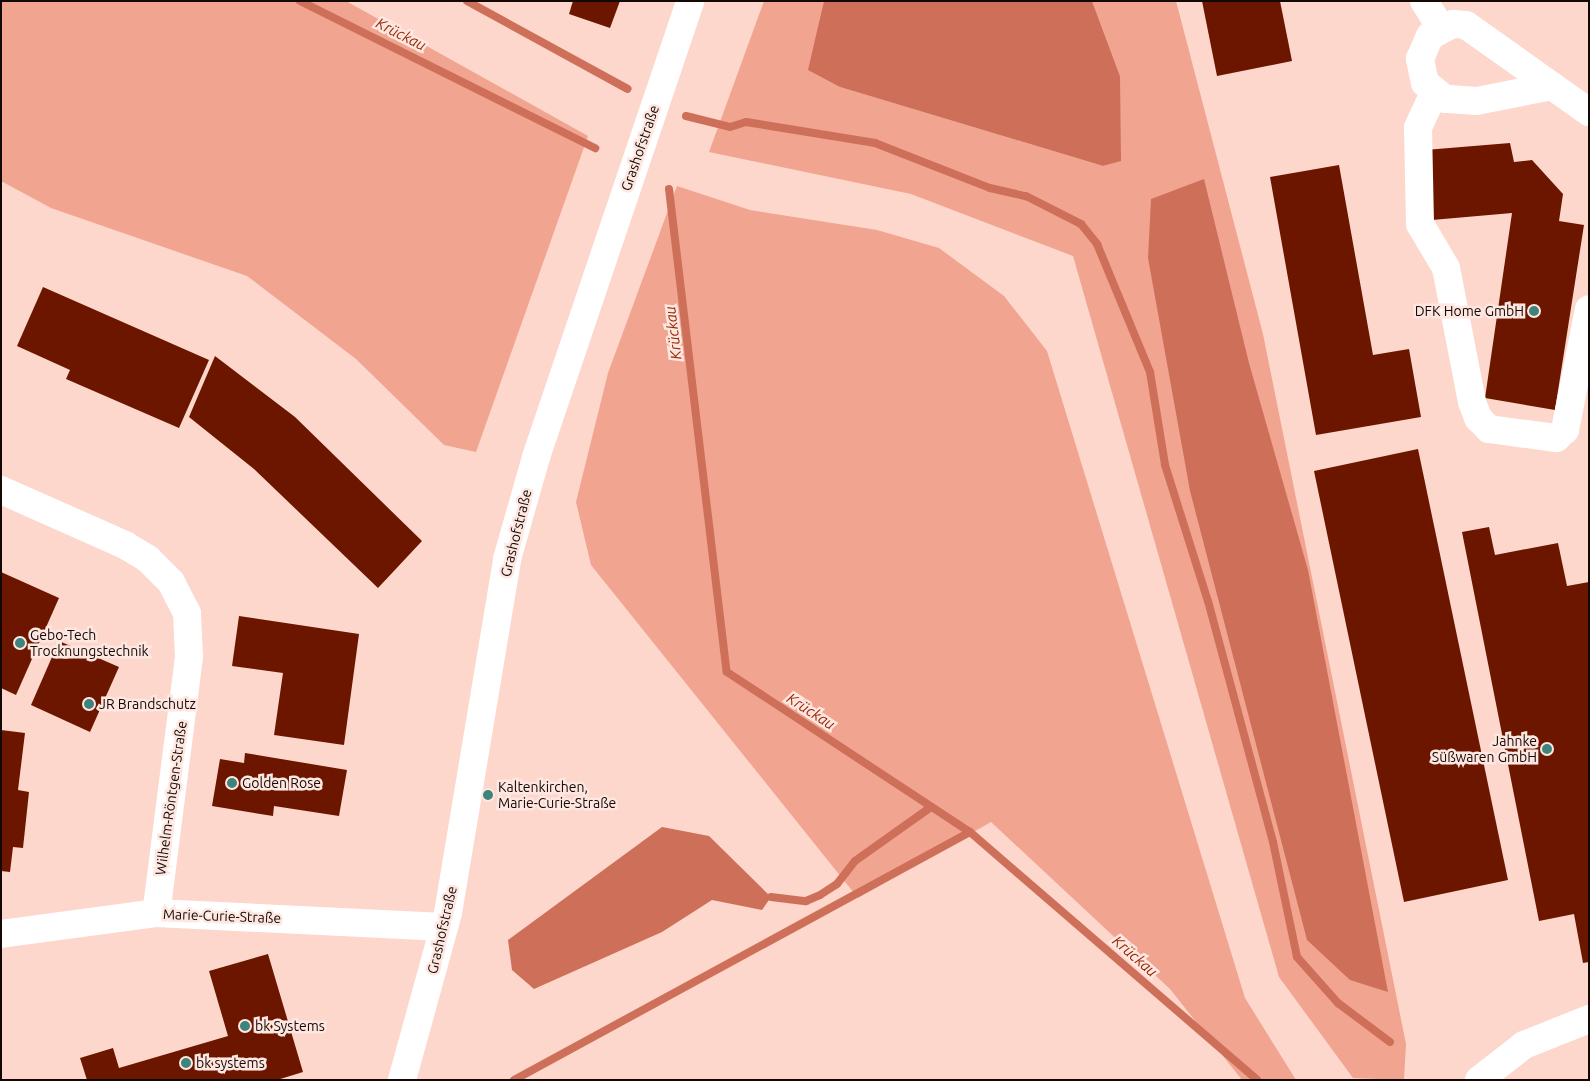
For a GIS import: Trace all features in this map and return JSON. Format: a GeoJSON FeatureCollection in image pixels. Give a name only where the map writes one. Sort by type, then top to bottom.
{"type":"FeatureCollection","features":[{"type":"Feature","properties":{"kind":"street","name":"Grashofstraße"},"geometry":{"type":"LineString","coordinates":[[402,1080],[444,928],[506,559],[536,457],[690,1]]}},
{"type":"Feature","properties":{"kind":"street"},"geometry":{"type":"LineString","coordinates":[[1424,1],[1441,28]]}},
{"type":"Feature","properties":{"kind":"street"},"geometry":{"type":"LineString","coordinates":[[1552,86],[1477,101],[1457,102],[1434,93],[1420,71],[1420,59],[1430,36],[1441,28],[1466,25],[1477,30],[1589,112]]}},
{"type":"Feature","properties":{"kind":"street"},"geometry":{"type":"LineString","coordinates":[[1434,93],[1418,128],[1420,224],[1446,268],[1472,402],[1478,418],[1489,429],[1556,438],[1565,430],[1589,309]]}},
{"type":"Feature","properties":{"kind":"street","name":"Wilhelm-Röntgen-Straße"},"geometry":{"type":"LineString","coordinates":[[1,490],[148,559],[171,582],[187,613],[189,657],[156,913]]}},
{"type":"Feature","properties":{"kind":"street","name":"Marie-Curie-Straße"},"geometry":{"type":"LineString","coordinates":[[1,934],[156,913],[444,928]]}},
{"type":"Feature","properties":{"kind":"street"},"geometry":{"type":"LineString","coordinates":[[1479,1080],[1524,1045],[1589,1019]]}},
{"type":"Feature","properties":{"kind":"shaded area"},"geometry":{"type":"Polygon","coordinates":[[[1,1],[346,1],[588,136],[476,452],[444,445],[356,359],[247,276],[51,208],[1,181],[1,1]]]}},
{"type":"Feature","properties":{"kind":"shaded area"},"geometry":{"type":"Polygon","coordinates":[[[764,1],[824,1],[820,24],[840,87],[1103,166],[1120,161],[1120,76],[1092,1],[1176,1],[1263,334],[1406,1044],[1404,1080],[1353,1078],[1279,977],[1073,256],[911,194],[709,152],[764,1]]]}},
{"type":"Feature","properties":{"kind":"shaded area"},"geometry":{"type":"Polygon","coordinates":[[[824,1],[1092,1],[1120,76],[1121,161],[1103,166],[840,87],[808,70],[824,1]]]}},
{"type":"Feature","properties":{"kind":"shaded area"},"geometry":{"type":"Polygon","coordinates":[[[1204,179],[1249,363],[1308,570],[1388,992],[1350,980],[1307,940],[1190,491],[1148,258],[1151,199],[1204,179]]]}},
{"type":"Feature","properties":{"kind":"shaded area"},"geometry":{"type":"Polygon","coordinates":[[[677,186],[750,210],[877,230],[939,248],[1004,296],[1047,351],[1245,998],[1296,1080],[1242,1080],[1170,989],[991,822],[858,898],[591,565],[576,502],[608,373],[677,186]]]}},
{"type":"Feature","properties":{"kind":"shaded area"},"geometry":{"type":"Polygon","coordinates":[[[662,827],[709,836],[771,897],[762,910],[712,900],[662,932],[534,989],[512,970],[508,940],[662,827]]]}},
{"type":"Feature","properties":{"kind":"building"},"geometry":{"type":"Polygon","coordinates":[[[573,1],[620,1],[610,28],[569,14],[573,1]]]}},
{"type":"Feature","properties":{"kind":"building"},"geometry":{"type":"Polygon","coordinates":[[[1202,1],[1280,1],[1292,61],[1217,76],[1202,1]]]}},
{"type":"Feature","properties":{"kind":"building","name":"DFK Home GmbH"},"geometry":{"type":"Polygon","coordinates":[[[1510,143],[1514,162],[1532,160],[1563,194],[1559,221],[1584,225],[1555,410],[1485,398],[1512,213],[1432,220],[1425,150],[1510,143]]]}},
{"type":"Feature","properties":{"kind":"building"},"geometry":{"type":"Polygon","coordinates":[[[1339,165],[1373,355],[1409,349],[1421,417],[1316,435],[1270,177],[1339,165]]]}},
{"type":"Feature","properties":{"kind":"building"},"geometry":{"type":"Polygon","coordinates":[[[43,287],[209,360],[179,428],[66,379],[70,370],[17,346],[43,287]]]}},
{"type":"Feature","properties":{"kind":"building"},"geometry":{"type":"Polygon","coordinates":[[[215,356],[295,417],[422,541],[378,588],[254,469],[189,417],[215,356]]]}},
{"type":"Feature","properties":{"kind":"building"},"geometry":{"type":"Polygon","coordinates":[[[1418,449],[1508,880],[1404,902],[1314,471],[1418,449]]]}},
{"type":"Feature","properties":{"kind":"building","name":"Jahnke Süßwaren GmbH"},"geometry":{"type":"Polygon","coordinates":[[[1489,527],[1495,555],[1558,543],[1567,586],[1589,582],[1589,962],[1583,963],[1574,914],[1539,921],[1462,532],[1489,527]]]}},
{"type":"Feature","properties":{"kind":"building","name":"Gebo-Tech Trocknungstechnik"},"geometry":{"type":"Polygon","coordinates":[[[1,572],[59,598],[16,695],[1,688],[1,572]]]}},
{"type":"Feature","properties":{"kind":"building"},"geometry":{"type":"Polygon","coordinates":[[[239,616],[359,634],[344,745],[274,735],[283,673],[232,666],[239,616]]]}},
{"type":"Feature","properties":{"kind":"building"},"geometry":{"type":"Polygon","coordinates":[[[59,641],[119,667],[90,732],[31,705],[59,641]]]}},
{"type":"Feature","properties":{"kind":"building"},"geometry":{"type":"Polygon","coordinates":[[[1,730],[25,733],[18,790],[29,792],[23,848],[13,847],[10,872],[1,871],[1,730]]]}},
{"type":"Feature","properties":{"kind":"building"},"geometry":{"type":"Polygon","coordinates":[[[245,753],[347,770],[339,816],[274,806],[273,816],[212,806],[220,759],[244,763],[245,753]]]}},
{"type":"Feature","properties":{"kind":"building"},"geometry":{"type":"Polygon","coordinates":[[[268,954],[303,1072],[277,1080],[87,1080],[80,1058],[113,1048],[119,1068],[228,1036],[209,971],[268,954]]]}},
{"type":"Feature","properties":{"kind":"waterway","name":"Krückau"},"geometry":{"type":"LineString","coordinates":[[300,1],[595,148]]}},
{"type":"Feature","properties":{"kind":"waterway"},"geometry":{"type":"LineString","coordinates":[[467,1],[628,89]]}},
{"type":"Feature","properties":{"kind":"waterway"},"geometry":{"type":"LineString","coordinates":[[686,116],[730,127],[746,122],[875,143],[990,188],[1026,196],[1081,224],[1097,244],[1150,372],[1165,465],[1208,601],[1273,842],[1297,957],[1338,1003],[1390,1042]]}},
{"type":"Feature","properties":{"kind":"waterway","name":"Krückau"},"geometry":{"type":"LineString","coordinates":[[669,189],[727,672],[970,832],[1257,1080]]}},
{"type":"Feature","properties":{"kind":"waterway"},"geometry":{"type":"LineString","coordinates":[[771,897],[806,901],[820,895],[837,884],[855,861],[931,807]]}},
{"type":"Feature","properties":{"kind":"waterway"},"geometry":{"type":"LineString","coordinates":[[514,1080],[970,832]]}},
{"type":"Feature","properties":{"kind":"place","name":"DFK Home GmbH"},"geometry":{"type":"Point","coordinates":[1534,311]}},
{"type":"Feature","properties":{"kind":"place","name":"Gebo-Tech Trocknungstechnik"},"geometry":{"type":"Point","coordinates":[20,643]}},
{"type":"Feature","properties":{"kind":"place","name":"JR Brandschutz"},"geometry":{"type":"Point","coordinates":[89,704]}},
{"type":"Feature","properties":{"kind":"place","name":"Jahnke Süßwaren GmbH"},"geometry":{"type":"Point","coordinates":[1547,749]}},
{"type":"Feature","properties":{"kind":"place","name":"Golden Rose"},"geometry":{"type":"Point","coordinates":[232,783]}},
{"type":"Feature","properties":{"kind":"place","name":"Kaltenkirchen, Marie-Curie-Straße"},"geometry":{"type":"Point","coordinates":[488,795]}},
{"type":"Feature","properties":{"kind":"place","name":"bk Systems"},"geometry":{"type":"Point","coordinates":[245,1026]}},
{"type":"Feature","properties":{"kind":"place","name":"bk systems"},"geometry":{"type":"Point","coordinates":[186,1063]}}]}
